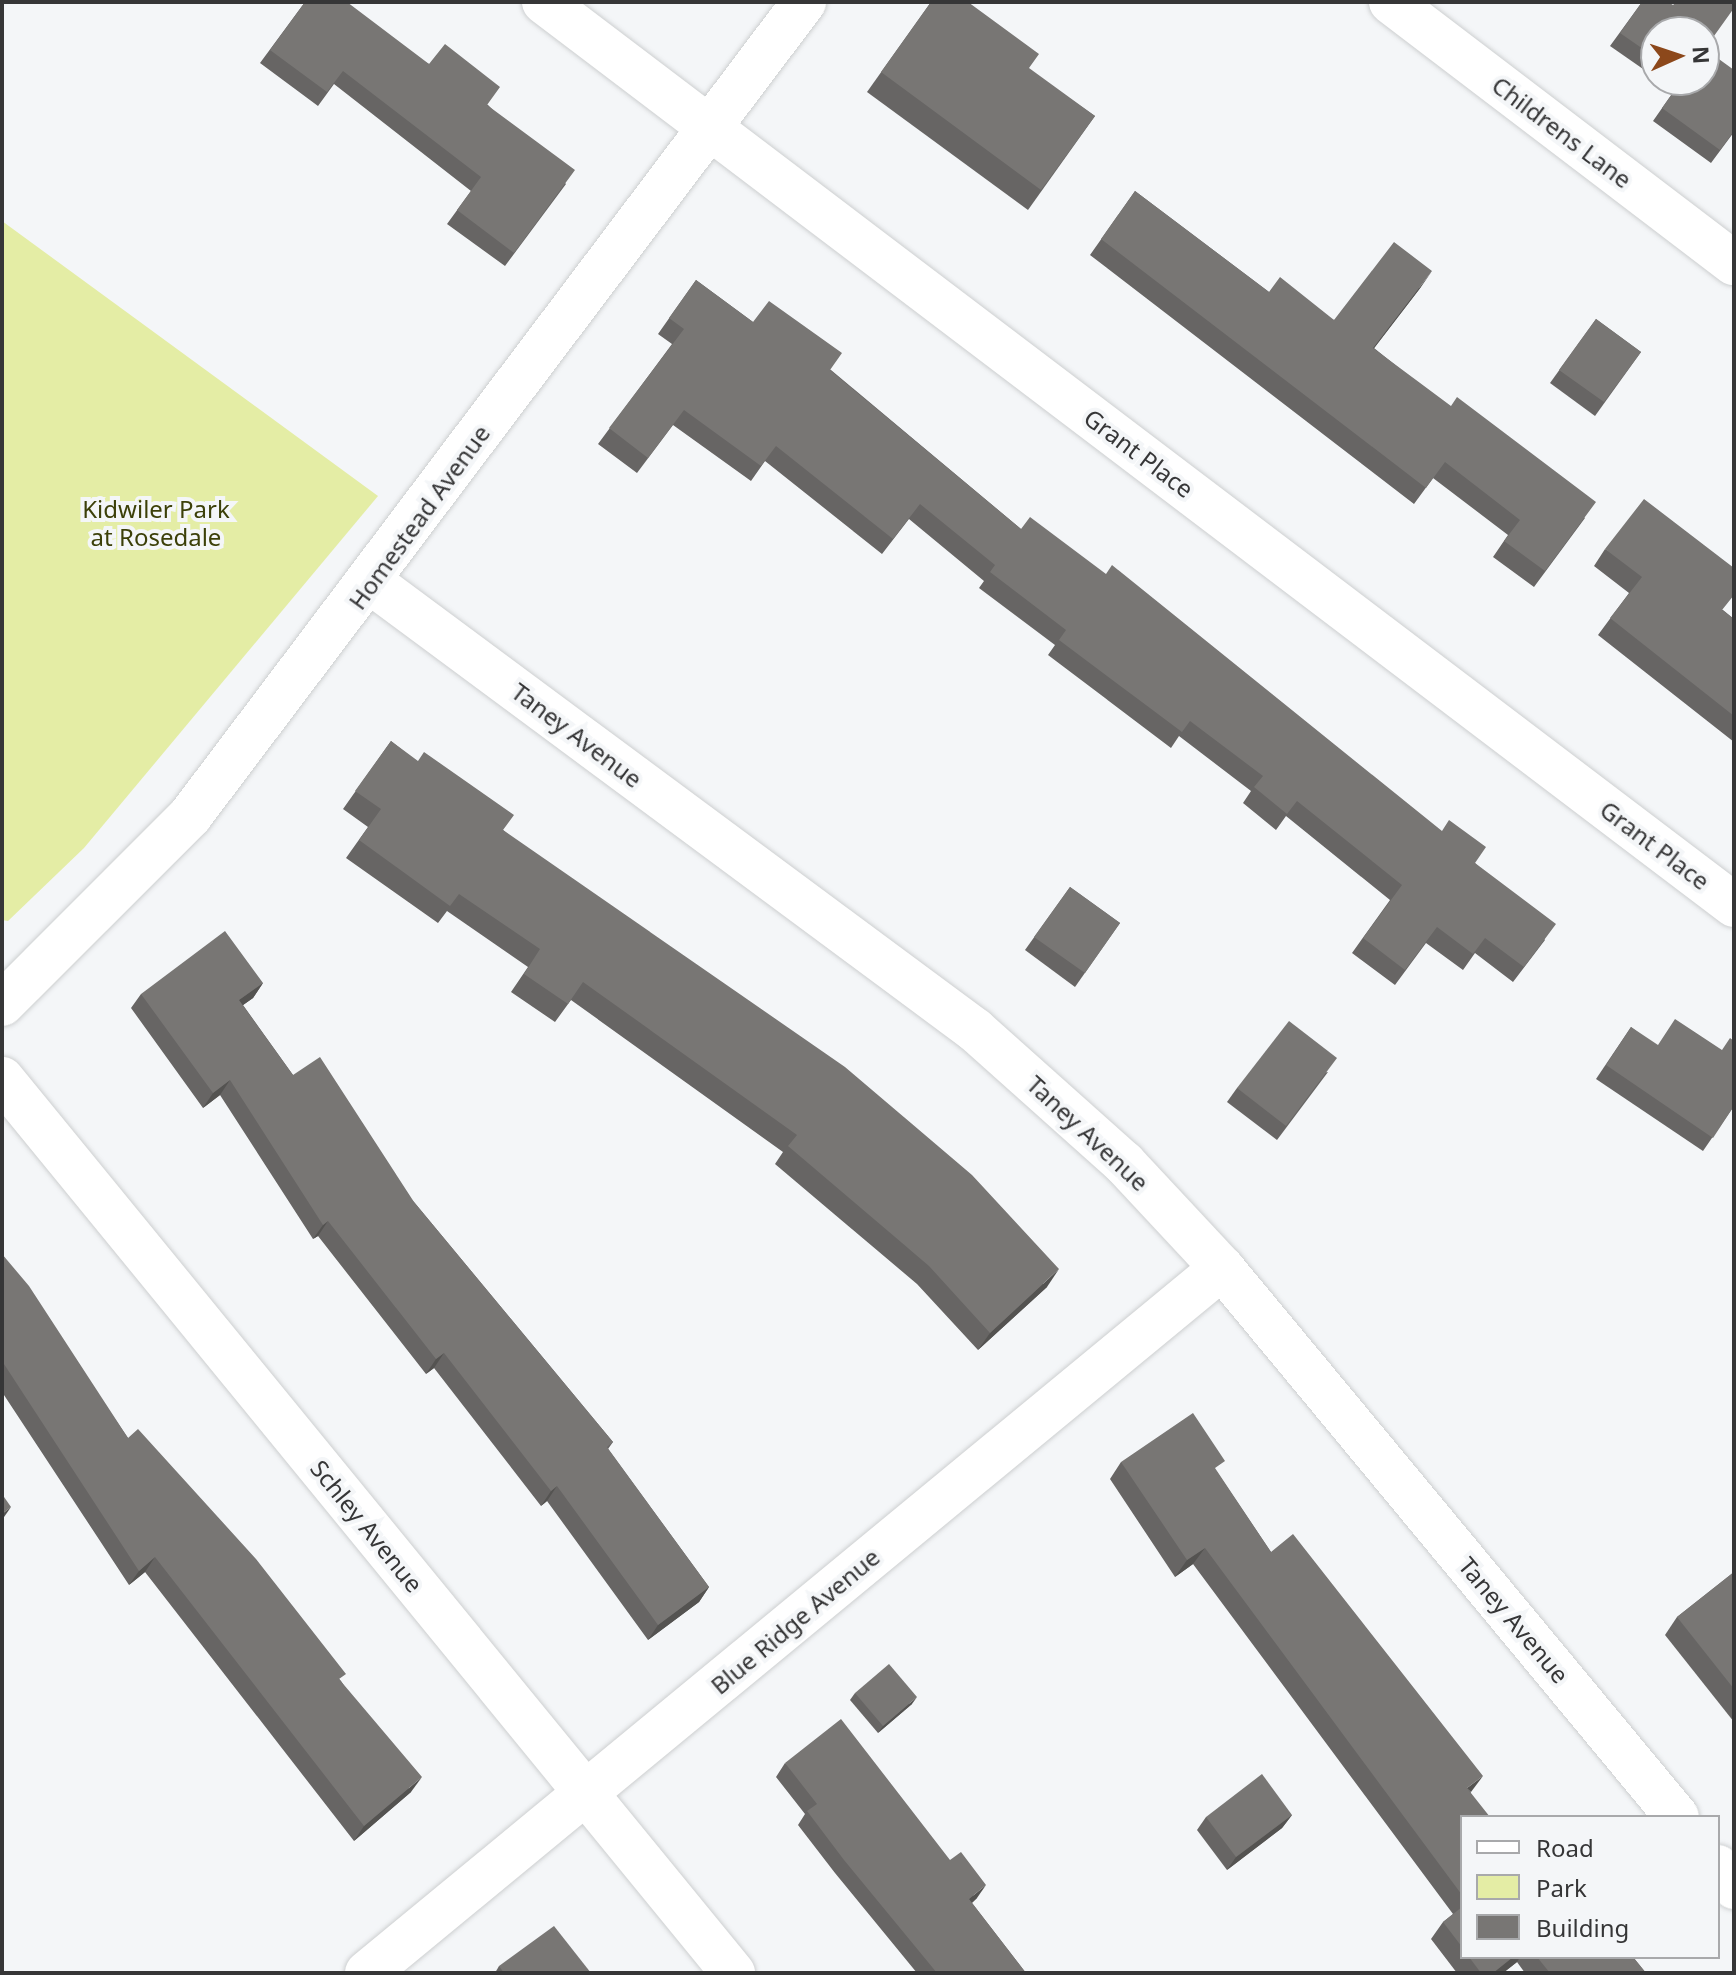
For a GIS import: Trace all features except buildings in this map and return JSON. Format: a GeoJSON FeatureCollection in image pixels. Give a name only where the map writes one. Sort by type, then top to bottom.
{"type":"FeatureCollection","features":[{"type":"Feature","properties":{"kind":"street","name":"Grant Place"},"geometry":{"type":"LineString","coordinates":[[544,2],[1734,905]]}},
{"type":"Feature","properties":{"kind":"street","name":"Homestead Avenue"},"geometry":{"type":"LineString","coordinates":[[2,1004],[190,816],[372,583],[706,124],[804,2]]}},
{"type":"Feature","properties":{"kind":"street","name":"Childrens Lane"},"geometry":{"type":"LineString","coordinates":[[1391,2],[1734,263]]}},
{"type":"Feature","properties":{"kind":"street","name":"Taney Avenue"},"geometry":{"type":"LineString","coordinates":[[372,583],[975,1030],[1124,1163],[1222,1268],[1675,1815]]}},
{"type":"Feature","properties":{"kind":"street","name":"Schley Avenue"},"geometry":{"type":"LineString","coordinates":[[2,1079],[733,1973]]}},
{"type":"Feature","properties":{"kind":"street","name":"Blue Ridge Avenue"},"geometry":{"type":"LineString","coordinates":[[367,1973],[1222,1268]]}},
{"type":"Feature","properties":{"kind":"street"},"geometry":{"type":"LineString","coordinates":[[1720,1870],[1734,1887]]}},
{"type":"Feature","properties":{"kind":"green space","name":"Kidwiler Park at Rosedale"},"geometry":{"type":"Polygon","coordinates":[[[2,221],[378,496],[84,848],[8,921],[2,920],[2,221]]]}}]}
